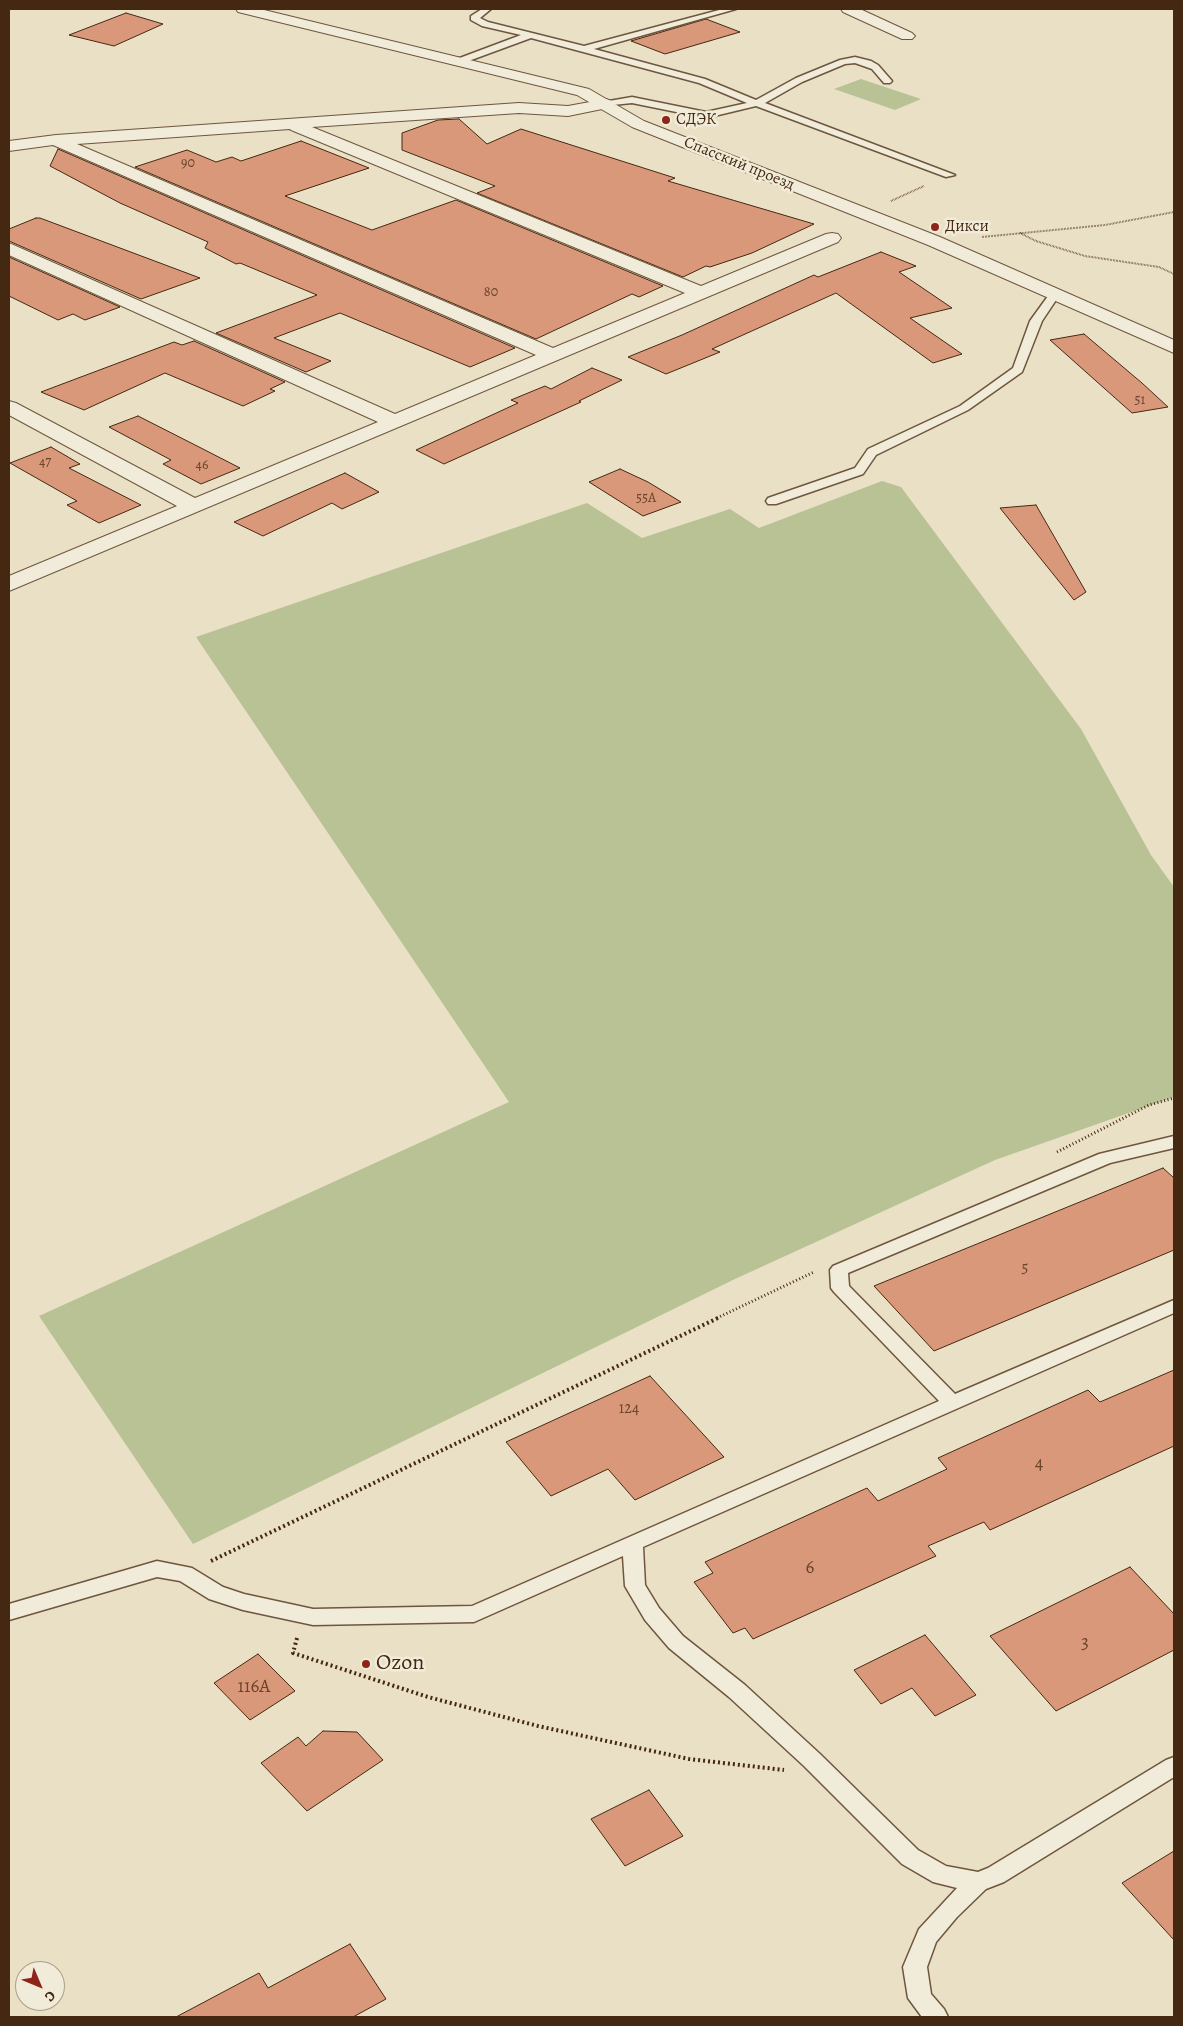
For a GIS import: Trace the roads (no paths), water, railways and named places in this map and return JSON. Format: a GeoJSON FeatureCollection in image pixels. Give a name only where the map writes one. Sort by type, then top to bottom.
{"type":"FeatureCollection","features":[{"type":"Feature","properties":{"kind":"street","name":"Спасский проезд"},"geometry":{"type":"LineString","coordinates":[[244,9],[583,92],[638,124],[934,242],[1174,347]]}},
{"type":"Feature","properties":{"kind":"street"},"geometry":{"type":"LineString","coordinates":[[848,9],[907,36]]}},
{"type":"Feature","properties":{"kind":"street"},"geometry":{"type":"LineString","coordinates":[[9,146],[56,140],[519,108],[568,111],[606,104]]}},
{"type":"Feature","properties":{"kind":"street"},"geometry":{"type":"LineString","coordinates":[[292,125],[701,293]]}},
{"type":"Feature","properties":{"kind":"street"},"geometry":{"type":"LineString","coordinates":[[56,140],[552,355]]}},
{"type":"Feature","properties":{"kind":"street"},"geometry":{"type":"LineString","coordinates":[[9,584],[832,238]]}},
{"type":"Feature","properties":{"kind":"street"},"geometry":{"type":"LineString","coordinates":[[9,248],[393,421]]}},
{"type":"Feature","properties":{"kind":"street"},"geometry":{"type":"LineString","coordinates":[[9,407],[193,506]]}},
{"type":"Feature","properties":{"kind":"lane"},"geometry":{"type":"LineString","coordinates":[[487,9],[474,18],[485,24],[586,49],[702,82],[950,175]]}},
{"type":"Feature","properties":{"kind":"lane"},"geometry":{"type":"LineString","coordinates":[[586,49],[732,9]]}},
{"type":"Feature","properties":{"kind":"lane"},"geometry":{"type":"LineString","coordinates":[[460,61],[530,36]]}},
{"type":"Feature","properties":{"kind":"lane"},"geometry":{"type":"LineString","coordinates":[[606,104],[632,100],[706,115],[725,112],[767,99],[799,80],[843,62],[855,60],[875,67],[887,81]]}},
{"type":"Feature","properties":{"kind":"lane"},"geometry":{"type":"LineString","coordinates":[[772,501],[859,471],[872,452],[964,408],[1018,370],[1036,321],[1055,294]]}},
{"type":"Feature","properties":{"kind":"lane"},"geometry":{"type":"LineString","coordinates":[[950,1402],[840,1288],[839,1270],[1105,1158],[1174,1142]]}},
{"type":"Feature","properties":{"kind":"lane"},"geometry":{"type":"LineString","coordinates":[[9,1612],[157,1569],[185,1574],[225,1596],[243,1602],[308,1616],[474,1614],[950,1402],[1174,1306]]}},
{"type":"Feature","properties":{"kind":"lane"},"geometry":{"type":"LineString","coordinates":[[633,1543],[635,1586],[652,1614],[676,1642],[737,1691],[812,1760],[910,1857],[941,1875],[978,1882]]}},
{"type":"Feature","properties":{"kind":"lane"},"geometry":{"type":"LineString","coordinates":[[936,2017],[920,1998],[915,1967],[927,1936],[949,1910],[978,1882],[996,1876],[1174,1766]]}},
{"type":"Feature","properties":{"kind":"place","name":"СДЭК"},"geometry":{"type":"Point","coordinates":[666,120]}},
{"type":"Feature","properties":{"kind":"place","name":"Дикси"},"geometry":{"type":"Point","coordinates":[935,227]}},
{"type":"Feature","properties":{"kind":"place","name":"Ozon"},"geometry":{"type":"Point","coordinates":[366,1664]}}]}
